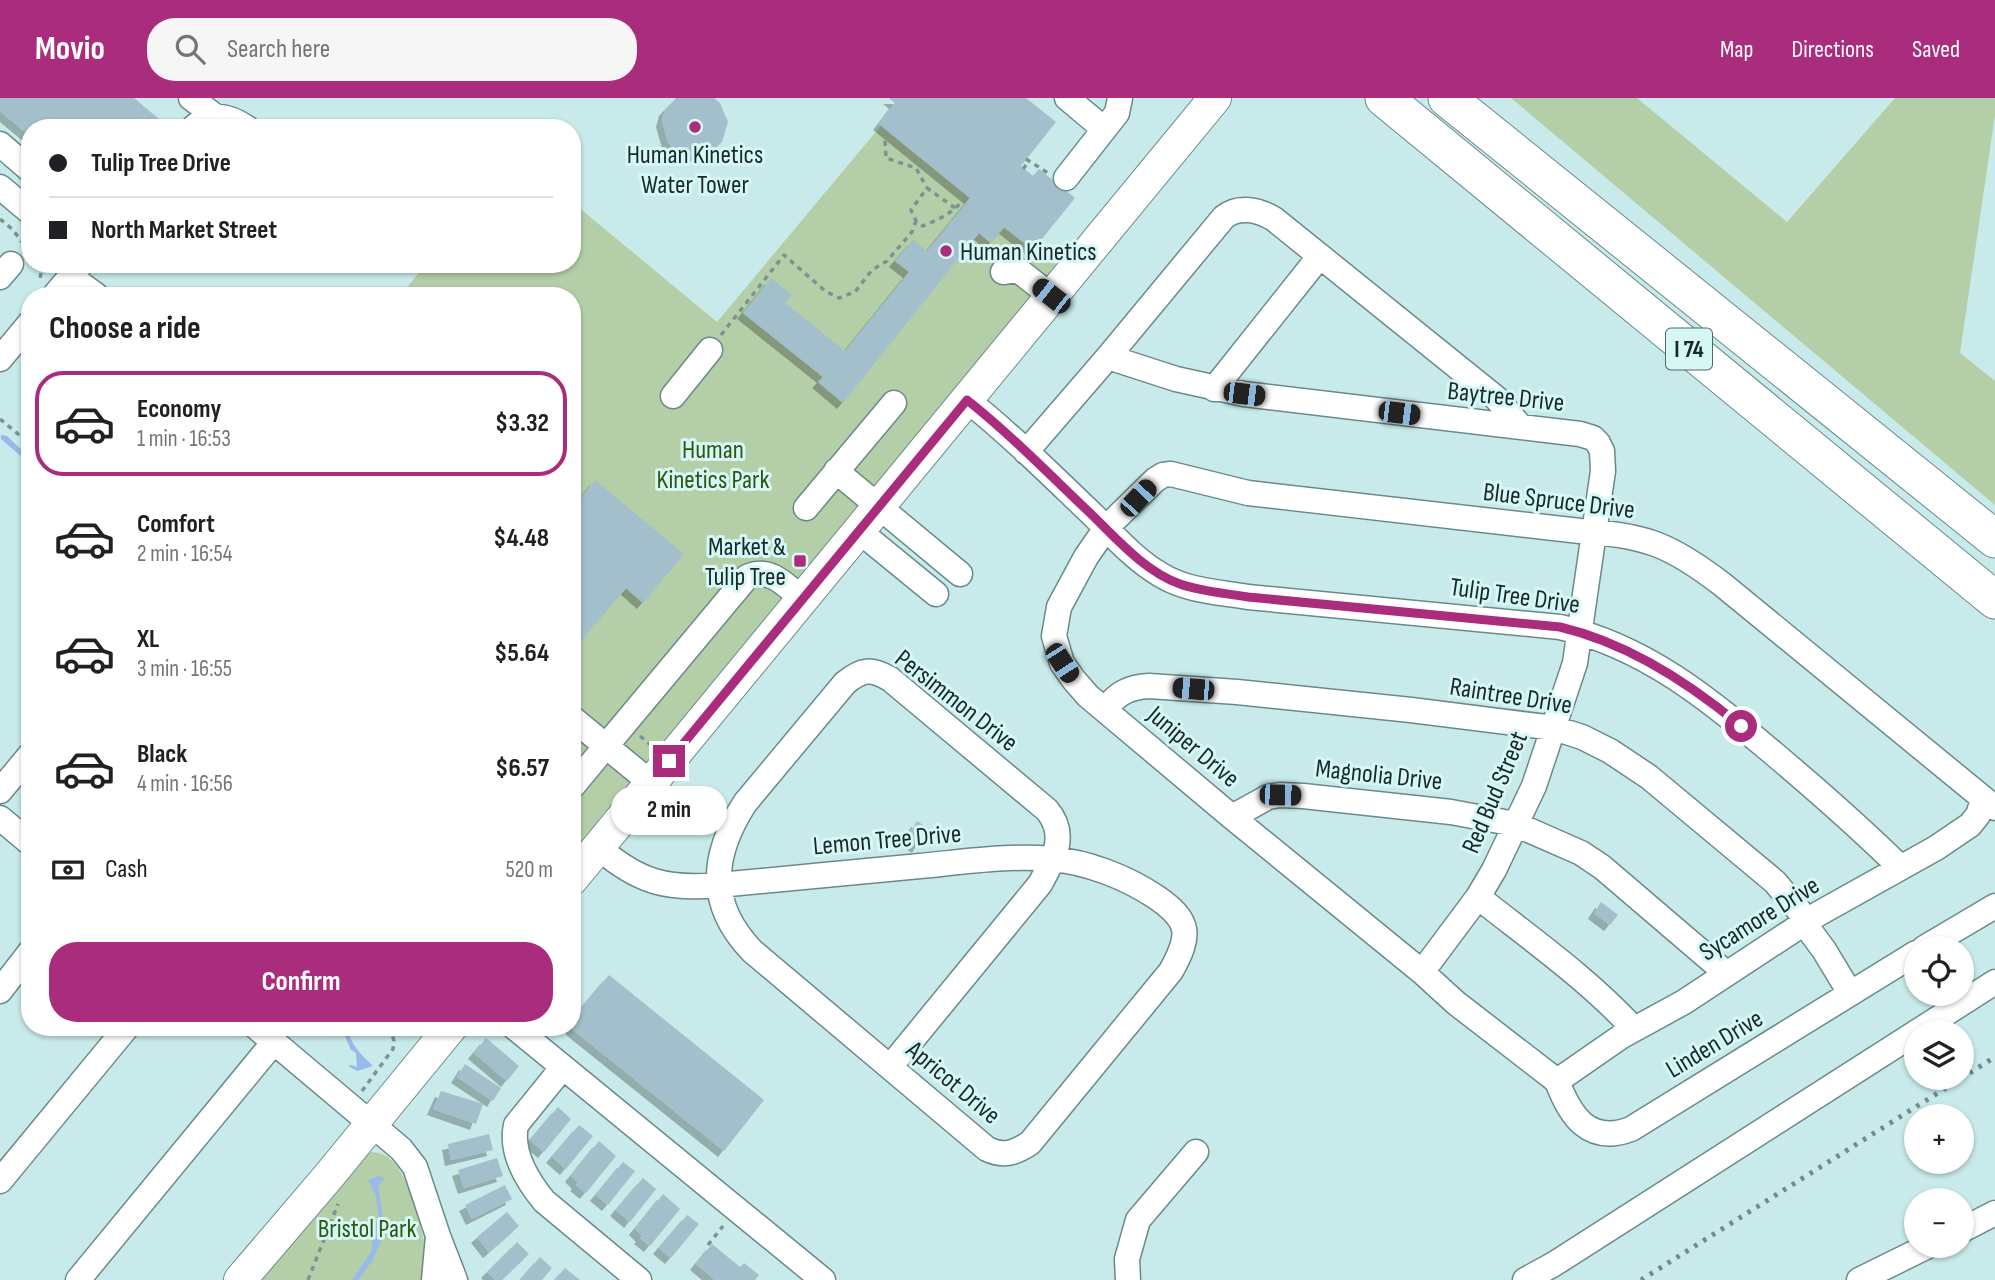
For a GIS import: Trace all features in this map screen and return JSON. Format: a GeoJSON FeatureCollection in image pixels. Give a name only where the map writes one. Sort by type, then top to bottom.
{"type":"FeatureCollection","features":[{"type":"Feature","properties":{"kind":"highway","name":"I 74"},"geometry":{"type":"LineString","coordinates":[[1384,98],[1995,600]]}},
{"type":"Feature","properties":{"kind":"highway","name":"I 74"},"geometry":{"type":"LineString","coordinates":[[1447,98],[1995,539]]}},
{"type":"Feature","properties":{"kind":"main road"},"geometry":{"type":"LineString","coordinates":[[581,868],[1215,98]]}},
{"type":"Feature","properties":{"kind":"main road"},"geometry":{"type":"LineString","coordinates":[[240,1280],[444,1036]]}},
{"type":"Feature","properties":{"kind":"street"},"geometry":{"type":"LineString","coordinates":[[191,98],[215,116],[230,119]]}},
{"type":"Feature","properties":{"kind":"street"},"geometry":{"type":"LineString","coordinates":[[1067,98],[1104,129]]}},
{"type":"Feature","properties":{"kind":"street"},"geometry":{"type":"LineString","coordinates":[[1066,178],[1117,113],[1120,98]]}},
{"type":"Feature","properties":{"kind":"street"},"geometry":{"type":"LineString","coordinates":[[210,119],[215,116]]}},
{"type":"Feature","properties":{"kind":"street"},"geometry":{"type":"LineString","coordinates":[[0,144],[21,162]]}},
{"type":"Feature","properties":{"kind":"street"},"geometry":{"type":"LineString","coordinates":[[0,187],[21,204]]}},
{"type":"Feature","properties":{"kind":"street"},"geometry":{"type":"LineString","coordinates":[[1026,452],[1224,217],[1236,211],[1254,210],[1264,213],[1496,398],[1521,426]]}},
{"type":"Feature","properties":{"kind":"street"},"geometry":{"type":"LineString","coordinates":[[1213,388],[1319,257]]}},
{"type":"Feature","properties":{"kind":"street"},"geometry":{"type":"LineString","coordinates":[[1003,272],[1018,270],[1051,296]]}},
{"type":"Feature","properties":{"kind":"street"},"geometry":{"type":"LineString","coordinates":[[52,287],[72,273]]}},
{"type":"Feature","properties":{"kind":"street"},"geometry":{"type":"LineString","coordinates":[[78,273],[90,287]]}},
{"type":"Feature","properties":{"kind":"street"},"geometry":{"type":"LineString","coordinates":[[0,359],[21,334]]}},
{"type":"Feature","properties":{"kind":"street"},"geometry":{"type":"LineString","coordinates":[[673,396],[710,350]]}},
{"type":"Feature","properties":{"kind":"street","name":"Baytree Drive"},"geometry":{"type":"LineString","coordinates":[[1108,357],[1213,388],[1272,398],[1580,434],[1593,439],[1602,451]]}},
{"type":"Feature","properties":{"kind":"street"},"geometry":{"type":"LineString","coordinates":[[967,400],[1106,528]]}},
{"type":"Feature","properties":{"kind":"street"},"geometry":{"type":"LineString","coordinates":[[806,508],[894,403]]}},
{"type":"Feature","properties":{"kind":"street","name":"Red Bud Street"},"geometry":{"type":"LineString","coordinates":[[1422,972],[1478,897],[1494,870],[1534,786],[1575,663],[1602,482],[1602,451]]}},
{"type":"Feature","properties":{"kind":"street"},"geometry":{"type":"LineString","coordinates":[[836,471],[960,574]]}},
{"type":"Feature","properties":{"kind":"street","name":"Blue Spruce Drive"},"geometry":{"type":"LineString","coordinates":[[1106,528],[1155,480],[1171,474],[1248,493],[1623,534],[1646,540],[1689,559],[1989,804]]}},
{"type":"Feature","properties":{"kind":"street","name":"Tulip Tree Drive"},"geometry":{"type":"LineString","coordinates":[[1106,528],[1161,575],[1201,590],[1579,631],[1648,661],[1685,682],[1720,708],[1845,814],[1900,867]]}},
{"type":"Feature","properties":{"kind":"street","name":"Juniper Drive"},"geometry":{"type":"LineString","coordinates":[[1106,528],[1086,557],[1059,607],[1054,636],[1062,663],[1074,680],[1232,817],[1422,972],[1456,1003],[1557,1081]]}},
{"type":"Feature","properties":{"kind":"street"},"geometry":{"type":"LineString","coordinates":[[859,531],[936,594]]}},
{"type":"Feature","properties":{"kind":"street"},"geometry":{"type":"LineString","coordinates":[[581,774],[747,577],[755,573],[765,573],[775,577],[802,599]]}},
{"type":"Feature","properties":{"kind":"street","name":"Persimmon Drive"},"geometry":{"type":"LineString","coordinates":[[719,885],[723,842],[745,803],[845,683],[867,670],[876,671],[890,679],[1047,810],[1056,820],[1059,829],[1058,843],[1052,859]]}},
{"type":"Feature","properties":{"kind":"street","name":"Raintree Drive"},"geometry":{"type":"LineString","coordinates":[[1105,709],[1124,691],[1149,686],[1411,710],[1554,728],[1582,737],[1610,751],[1649,777],[1775,882],[1796,904],[1804,923],[1850,993]]}},
{"type":"Feature","properties":{"kind":"street"},"geometry":{"type":"LineString","coordinates":[[581,725],[651,783]]}},
{"type":"Feature","properties":{"kind":"street"},"geometry":{"type":"LineString","coordinates":[[0,791],[21,766]]}},
{"type":"Feature","properties":{"kind":"street","name":"Magnolia Drive"},"geometry":{"type":"LineString","coordinates":[[1232,817],[1268,797],[1303,796],[1451,812],[1515,824],[1581,853],[1602,867],[1726,973]]}},
{"type":"Feature","properties":{"kind":"street","name":"Sycamore Drive"},"geometry":{"type":"LineString","coordinates":[[1557,1081],[1804,923],[1970,825],[1989,804]]}},
{"type":"Feature","properties":{"kind":"street"},"geometry":{"type":"LineString","coordinates":[[0,818],[21,836]]}},
{"type":"Feature","properties":{"kind":"street","name":"Lemon Tree Drive"},"geometry":{"type":"LineString","coordinates":[[598,847],[637,876],[675,887],[993,859],[1052,859],[1069,861],[1126,880],[1148,892],[1179,915]]}},
{"type":"Feature","properties":{"kind":"street"},"geometry":{"type":"LineString","coordinates":[[890,1067],[1041,884],[1052,859]]}},
{"type":"Feature","properties":{"kind":"street","name":"Apricot Drive"},"geometry":{"type":"LineString","coordinates":[[719,885],[723,905],[740,938],[752,951],[987,1149],[1008,1154],[1030,1143],[1171,971],[1183,950],[1186,938],[1185,927],[1179,915]]}},
{"type":"Feature","properties":{"kind":"street"},"geometry":{"type":"LineString","coordinates":[[1478,897],[1614,1007],[1634,1030]]}},
{"type":"Feature","properties":{"kind":"street"},"geometry":{"type":"LineString","coordinates":[[1944,936],[1995,906]]}},
{"type":"Feature","properties":{"kind":"street","name":"Linden Drive"},"geometry":{"type":"LineString","coordinates":[[1557,1081],[1563,1099],[1582,1123],[1602,1134],[1617,1134],[1631,1129],[1904,960]]}},
{"type":"Feature","properties":{"kind":"street"},"geometry":{"type":"LineString","coordinates":[[0,991],[21,964]]}},
{"type":"Feature","properties":{"kind":"street"},"geometry":{"type":"LineString","coordinates":[[1525,1280],[1995,982]]}},
{"type":"Feature","properties":{"kind":"street"},"geometry":{"type":"LineString","coordinates":[[0,1181],[120,1036]]}},
{"type":"Feature","properties":{"kind":"street"},"geometry":{"type":"LineString","coordinates":[[78,1280],[264,1036]]}},
{"type":"Feature","properties":{"kind":"street"},"geometry":{"type":"LineString","coordinates":[[266,1036],[401,1149],[415,1167],[455,1280]]}},
{"type":"Feature","properties":{"kind":"street"},"geometry":{"type":"LineString","coordinates":[[525,1036],[821,1279]]}},
{"type":"Feature","properties":{"kind":"street"},"geometry":{"type":"LineString","coordinates":[[563,1067],[516,1125],[513,1136],[515,1148],[531,1185],[544,1201],[639,1280]]}},
{"type":"Feature","properties":{"kind":"street"},"geometry":{"type":"LineString","coordinates":[[1128,1280],[1127,1259],[1138,1220],[1196,1152]]}},
{"type":"Feature","properties":{"kind":"street"},"geometry":{"type":"LineString","coordinates":[[1974,1224],[1995,1213]]}},
{"type":"Feature","properties":{"kind":"street"},"geometry":{"type":"LineString","coordinates":[[434,1280],[438,1237]]}},
{"type":"Feature","properties":{"kind":"street"},"geometry":{"type":"LineString","coordinates":[[1859,1280],[1904,1258]]}},
{"type":"Feature","properties":{"kind":"path"},"geometry":{"type":"LineString","coordinates":[[887,131],[886,158],[916,168],[927,188],[955,208]]}},
{"type":"Feature","properties":{"kind":"path"},"geometry":{"type":"LineString","coordinates":[[1023,169],[1029,161]]}},
{"type":"Feature","properties":{"kind":"path"},"geometry":{"type":"LineString","coordinates":[[927,188],[911,210],[916,221],[922,226],[947,216],[968,196]]}},
{"type":"Feature","properties":{"kind":"path"},"geometry":{"type":"LineString","coordinates":[[0,219],[12,229],[13,264]]}},
{"type":"Feature","properties":{"kind":"path"},"geometry":{"type":"LineString","coordinates":[[710,350],[784,255],[825,291],[839,298],[855,292],[872,270],[887,261],[912,232],[916,221]]}},
{"type":"Feature","properties":{"kind":"path"},"geometry":{"type":"LineString","coordinates":[[0,419],[21,436]]}},
{"type":"Feature","properties":{"kind":"path"},"geometry":{"type":"LineString","coordinates":[[360,1093],[393,1049],[393,1036]]}},
{"type":"Feature","properties":{"kind":"path"},"geometry":{"type":"LineString","coordinates":[[308,1280],[339,1202]]}},
{"type":"Feature","properties":{"kind":"path"},"geometry":{"type":"LineString","coordinates":[[708,1245],[723,1226]]}},
{"type":"Feature","properties":{"kind":"green space"},"geometry":{"type":"Polygon","coordinates":[[[1511,98],[1637,98],[1787,222],[1895,98],[1995,98],[1995,115],[1960,353],[1995,381],[1995,505],[1511,98]]]}},
{"type":"Feature","properties":{"kind":"green space","name":"Human Kinetics Park"},"geometry":{"type":"Polygon","coordinates":[[[884,122],[1058,266],[581,841],[581,287],[407,287],[419,273],[581,273],[581,209],[717,322],[884,122]]]}},
{"type":"Feature","properties":{"kind":"green space","name":"Bristol Park"},"geometry":{"type":"Polygon","coordinates":[[[368,1152],[389,1158],[405,1180],[416,1210],[430,1271],[426,1280],[257,1280],[368,1152]]]}},
{"type":"Feature","properties":{"kind":"water"},"geometry":{"type":"Polygon","coordinates":[[[1,435],[7,436],[21,449],[21,456],[1,439],[1,435]]]}},
{"type":"Feature","properties":{"kind":"water"},"geometry":{"type":"Polygon","coordinates":[[[345,1036],[350,1036],[353,1044],[373,1066],[357,1071],[348,1066],[357,1067],[356,1053],[351,1050],[345,1036]]]}},
{"type":"Feature","properties":{"kind":"water"},"geometry":{"type":"Polygon","coordinates":[[[379,1176],[385,1178],[378,1185],[385,1233],[372,1261],[358,1280],[352,1280],[372,1250],[372,1236],[379,1214],[375,1193],[368,1180],[379,1176]]]}},
{"type":"Feature","properties":{"kind":"building"},"geometry":{"type":"Polygon","coordinates":[[[0,98],[134,98],[159,119],[21,119],[21,128],[0,111],[0,98]]]}},
{"type":"Feature","properties":{"kind":"building","name":"Human Kinetics Water Tower"},"geometry":{"type":"Polygon","coordinates":[[[676,98],[714,98],[720,103],[728,122],[722,142],[714,150],[695,156],[685,155],[675,150],[668,142],[662,121],[665,110],[676,98]]]}},
{"type":"Feature","properties":{"kind":"building","name":"Human Kinetics"},"geometry":{"type":"Polygon","coordinates":[[[889,98],[1026,98],[1056,122],[1021,166],[1033,176],[1039,169],[1075,198],[1033,250],[1004,227],[991,243],[979,233],[843,403],[818,382],[823,377],[743,313],[771,278],[792,295],[785,303],[845,351],[909,272],[895,261],[913,240],[927,251],[970,198],[879,124],[895,103],[889,98]]]}},
{"type":"Feature","properties":{"kind":"building"},"geometry":{"type":"Polygon","coordinates":[[[595,480],[684,554],[643,603],[626,588],[581,641],[581,497],[595,480]]]}},
{"type":"Feature","properties":{"kind":"building"},"geometry":{"type":"Polygon","coordinates":[[[917,821],[936,833],[930,842],[923,838],[918,847],[906,839],[917,821]]]}},
{"type":"Feature","properties":{"kind":"building"},"geometry":{"type":"Polygon","coordinates":[[[1601,902],[1618,915],[1610,925],[1594,913],[1601,902]]]}},
{"type":"Feature","properties":{"kind":"building"},"geometry":{"type":"Polygon","coordinates":[[[609,975],[764,1100],[724,1151],[581,1036],[581,1008],[609,975]]]}},
{"type":"Feature","properties":{"kind":"building"},"geometry":{"type":"Polygon","coordinates":[[[486,1038],[519,1066],[507,1081],[474,1053],[486,1038]]]}},
{"type":"Feature","properties":{"kind":"building"},"geometry":{"type":"Polygon","coordinates":[[[465,1064],[501,1088],[493,1101],[457,1077],[465,1064]]]}},
{"type":"Feature","properties":{"kind":"building"},"geometry":{"type":"Polygon","coordinates":[[[441,1091],[483,1104],[476,1124],[433,1109],[441,1091]]]}},
{"type":"Feature","properties":{"kind":"building"},"geometry":{"type":"Polygon","coordinates":[[[558,1107],[571,1119],[544,1152],[530,1140],[558,1107]]]}},
{"type":"Feature","properties":{"kind":"building"},"geometry":{"type":"Polygon","coordinates":[[[579,1125],[593,1136],[566,1169],[552,1157],[579,1125]]]}},
{"type":"Feature","properties":{"kind":"building"},"geometry":{"type":"Polygon","coordinates":[[[489,1134],[493,1150],[451,1160],[448,1144],[489,1134]]]}},
{"type":"Feature","properties":{"kind":"building"},"geometry":{"type":"Polygon","coordinates":[[[599,1141],[616,1156],[586,1193],[576,1185],[578,1183],[571,1176],[599,1141]]]}},
{"type":"Feature","properties":{"kind":"building"},"geometry":{"type":"Polygon","coordinates":[[[497,1158],[503,1176],[464,1188],[458,1170],[497,1158]]]}},
{"type":"Feature","properties":{"kind":"building"},"geometry":{"type":"Polygon","coordinates":[[[623,1162],[635,1171],[608,1205],[596,1195],[623,1162]]]}},
{"type":"Feature","properties":{"kind":"building"},"geometry":{"type":"Polygon","coordinates":[[[643,1178],[656,1189],[630,1222],[616,1210],[643,1178]]]}},
{"type":"Feature","properties":{"kind":"building"},"geometry":{"type":"Polygon","coordinates":[[[505,1185],[512,1199],[472,1219],[465,1205],[505,1185]]]}},
{"type":"Feature","properties":{"kind":"building"},"geometry":{"type":"Polygon","coordinates":[[[663,1194],[680,1209],[650,1246],[640,1238],[642,1236],[635,1229],[663,1194]]]}},
{"type":"Feature","properties":{"kind":"building"},"geometry":{"type":"Polygon","coordinates":[[[507,1212],[519,1226],[489,1252],[477,1237],[507,1212]]]}},
{"type":"Feature","properties":{"kind":"building"},"geometry":{"type":"Polygon","coordinates":[[[687,1215],[699,1224],[671,1258],[659,1248],[687,1215]]]}},
{"type":"Feature","properties":{"kind":"building"},"geometry":{"type":"Polygon","coordinates":[[[517,1242],[529,1254],[502,1280],[495,1280],[487,1272],[517,1242]]]}},
{"type":"Feature","properties":{"kind":"building"},"geometry":{"type":"Polygon","coordinates":[[[712,1244],[740,1267],[744,1263],[759,1275],[755,1280],[715,1280],[696,1264],[712,1244]]]}},
{"type":"Feature","properties":{"kind":"building"},"geometry":{"type":"Polygon","coordinates":[[[540,1257],[552,1268],[542,1280],[520,1280],[540,1257]]]}},
{"type":"Feature","properties":{"kind":"building"},"geometry":{"type":"Polygon","coordinates":[[[565,1268],[580,1280],[555,1280],[565,1268]]]}},
{"type":"Feature","properties":{"kind":"railway"},"geometry":{"type":"LineString","coordinates":[[1641,1280],[1995,1057]]}},
{"type":"Feature","properties":{"kind":"place","name":"Human Kinetics Water Tower"},"geometry":{"type":"Point","coordinates":[695,127]}},
{"type":"Feature","properties":{"kind":"place","name":"Human Kinetics"},"geometry":{"type":"Point","coordinates":[946,251]}},
{"type":"Feature","properties":{"kind":"place","name":"Market & Tulip Tree"},"geometry":{"type":"Point","coordinates":[800,561]}},
{"type":"Feature","properties":{"kind":"route"},"geometry":{"type":"LineString","coordinates":[[669,761],[967,400],[1136,556],[1161,575],[1180,584],[1248,597],[1579,631],[1648,661],[1685,682],[1741,726]]}}]}
